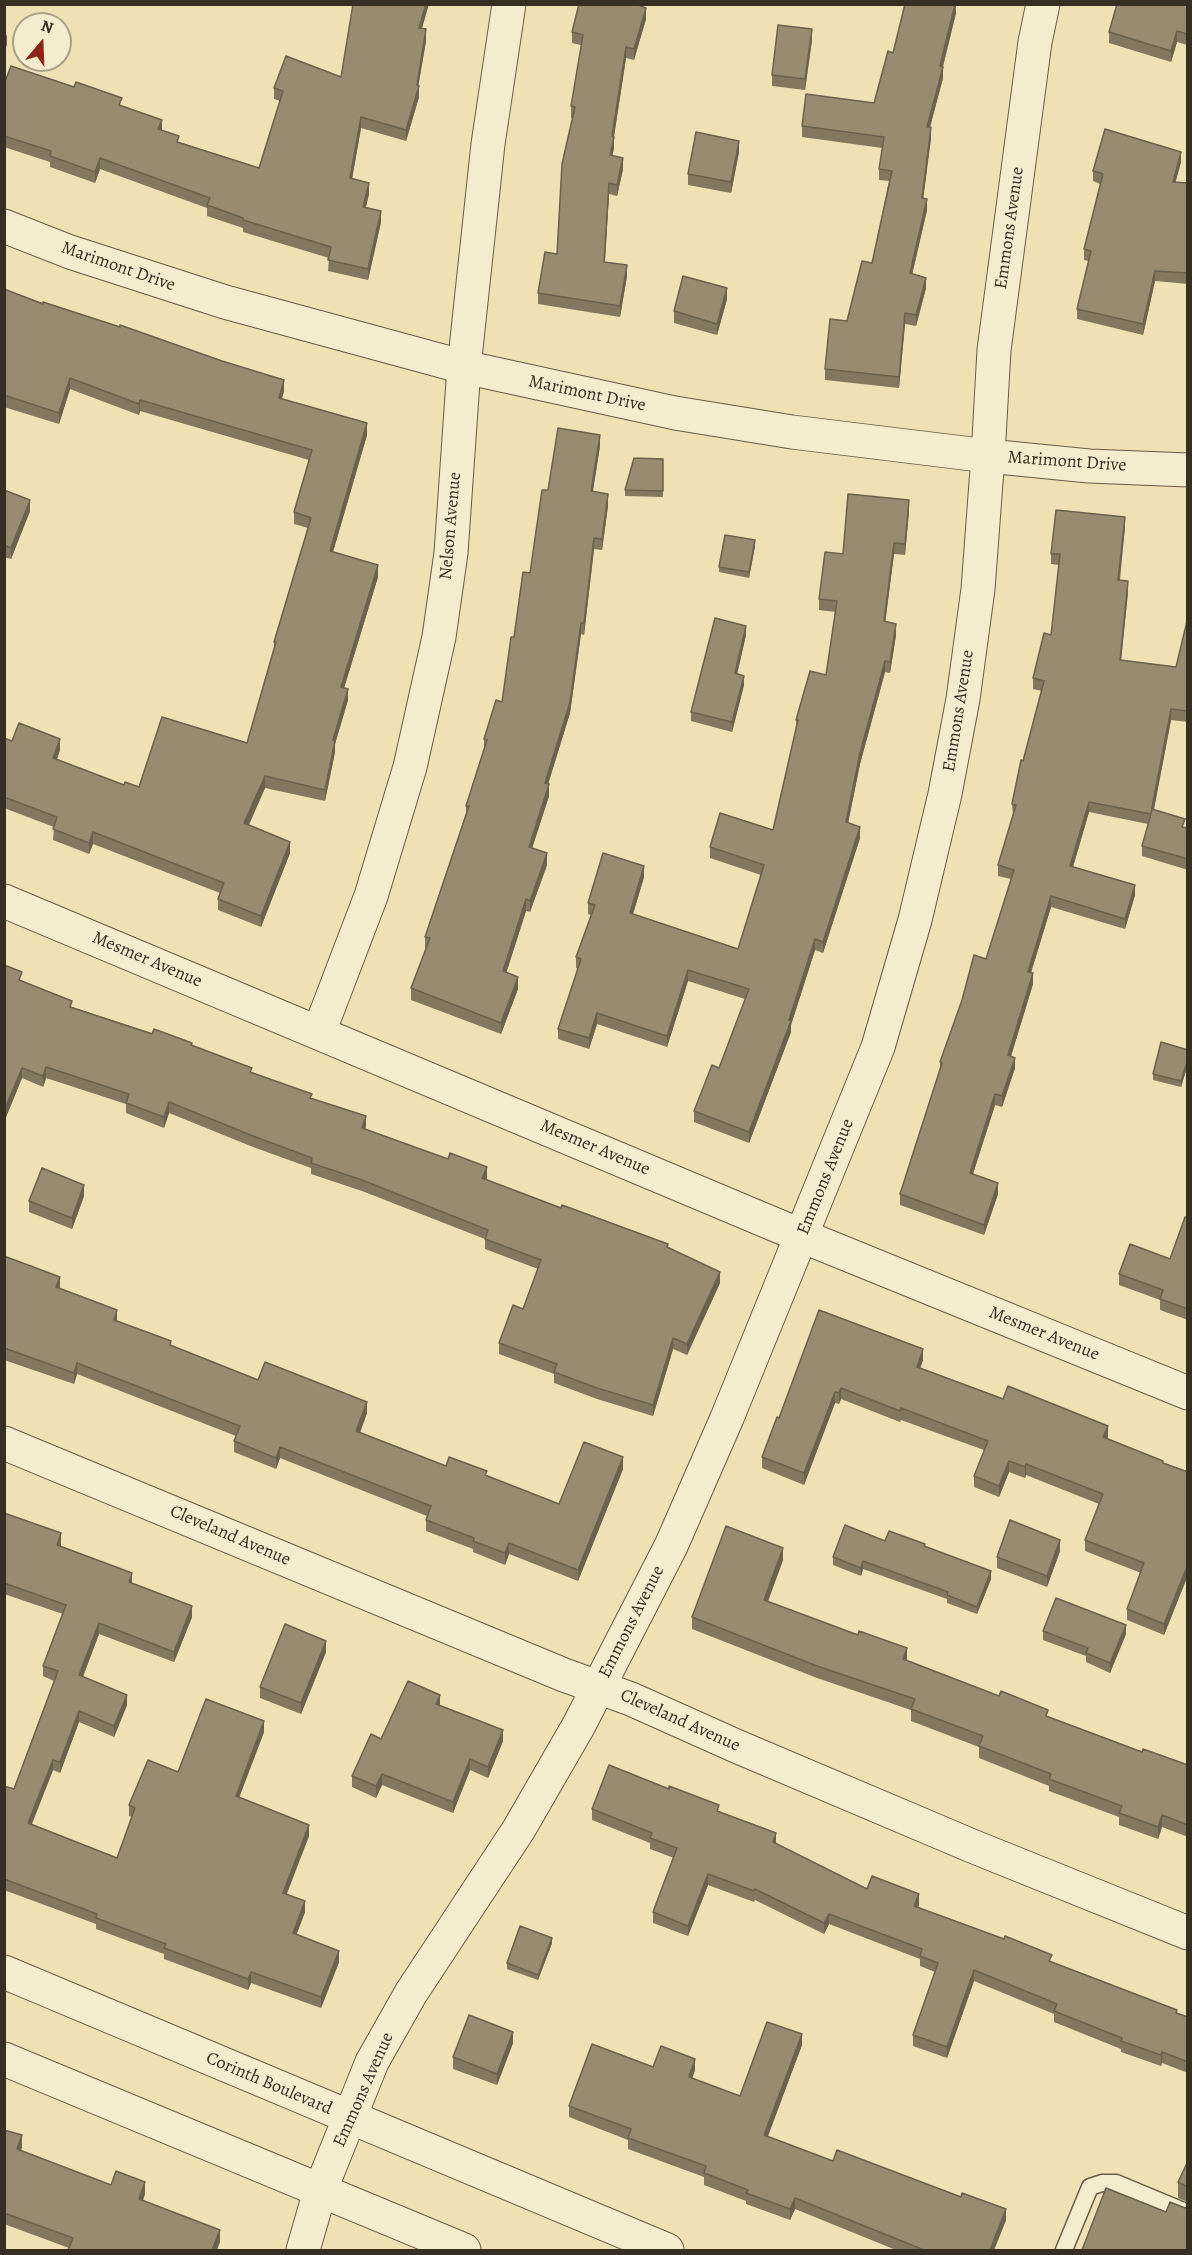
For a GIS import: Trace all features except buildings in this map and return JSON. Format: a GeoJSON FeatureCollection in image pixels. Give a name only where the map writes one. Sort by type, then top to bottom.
{"type":"FeatureCollection","features":[{"type":"Feature","properties":{"kind":"street","name":"Nelson Avenue"},"geometry":{"type":"LineString","coordinates":[[319,1032],[371,896],[410,768],[440,637],[451,553],[464,367],[488,144],[509,4]]}},
{"type":"Feature","properties":{"kind":"street","name":"Emmons Avenue"},"geometry":{"type":"LineString","coordinates":[[303,2250],[320,2191],[372,2062],[411,1993],[519,1829],[579,1725],[671,1546],[732,1408],[878,1047],[915,920],[945,794],[963,699],[978,589],[994,351],[1035,42],[1043,4]]}},
{"type":"Feature","properties":{"kind":"street","name":"Marimont Drive"},"geometry":{"type":"LineString","coordinates":[[4,226],[70,252],[225,302],[464,367],[675,413],[792,432],[988,456],[1089,466],[1188,470]]}},
{"type":"Feature","properties":{"kind":"street","name":"Mesmer Avenue"},"geometry":{"type":"LineString","coordinates":[[4,901],[802,1236],[1188,1393]]}},
{"type":"Feature","properties":{"kind":"street","name":"Cleveland Avenue"},"geometry":{"type":"LineString","coordinates":[[4,1443],[564,1675],[599,1687],[972,1846],[1188,1933]]}},
{"type":"Feature","properties":{"kind":"street","name":"Corinth Boulevard"},"geometry":{"type":"LineString","coordinates":[[4,1972],[667,2250]]}},
{"type":"Feature","properties":{"kind":"street"},"geometry":{"type":"LineString","coordinates":[[4,2059],[464,2250]]}},
{"type":"Feature","properties":{"kind":"lane"},"geometry":{"type":"LineString","coordinates":[[1064,2250],[1090,2187],[1102,2183],[1116,2183],[1188,2212]]}}]}
